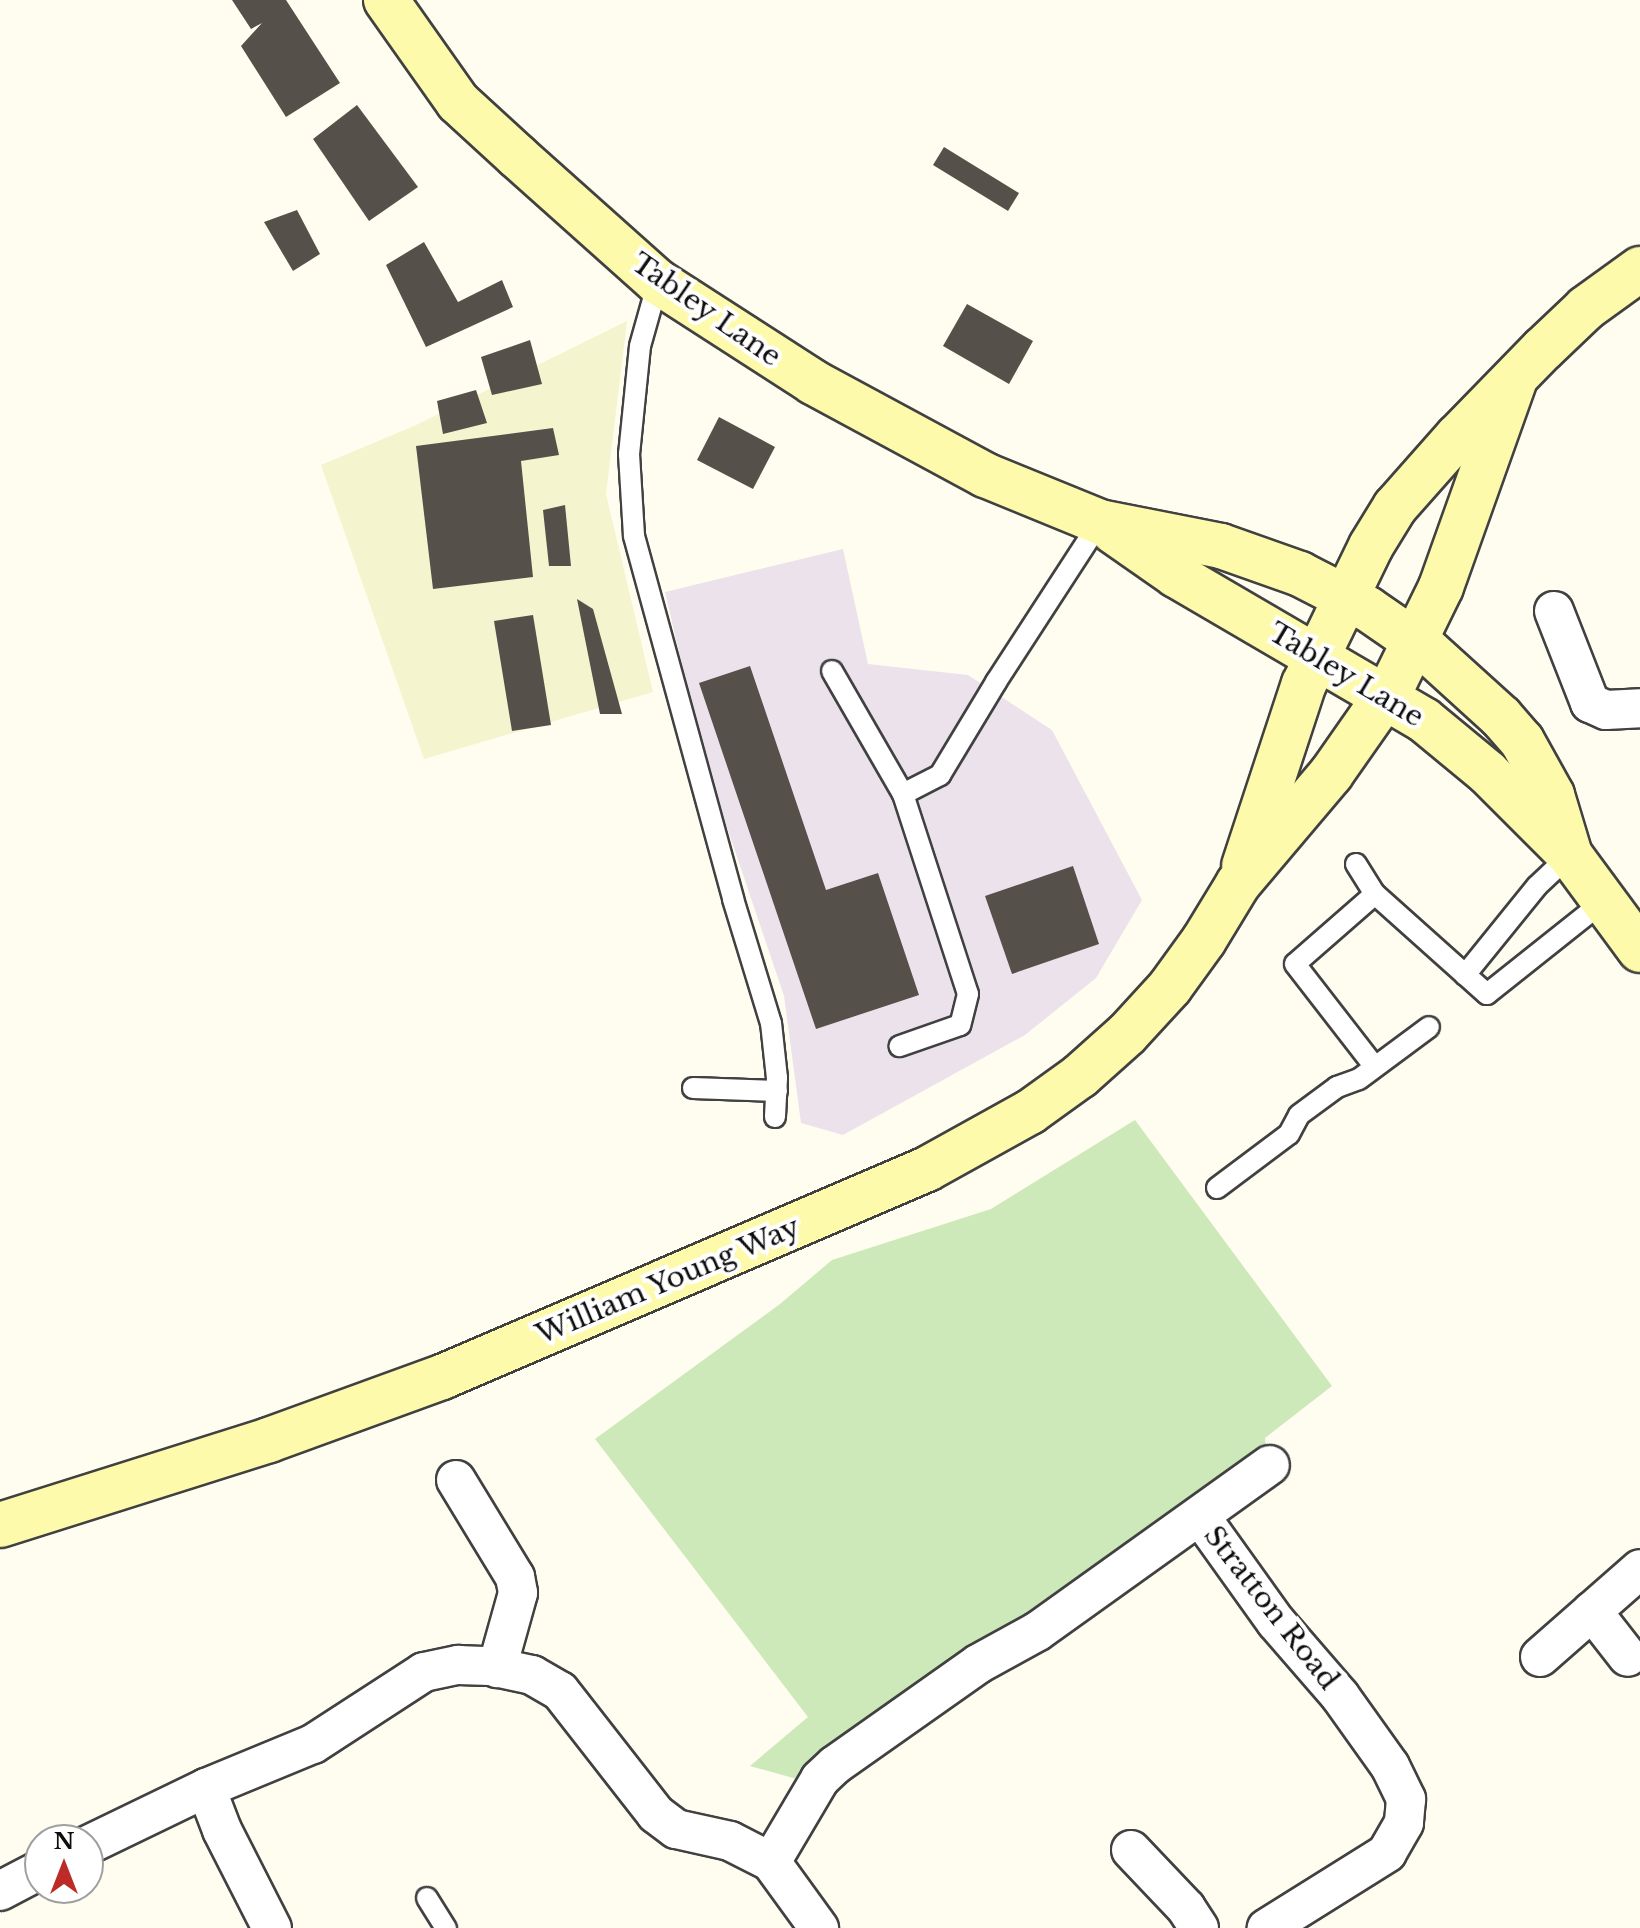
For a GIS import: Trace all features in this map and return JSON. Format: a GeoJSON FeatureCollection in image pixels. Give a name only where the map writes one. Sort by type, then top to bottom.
{"type":"FeatureCollection","features":[{"type":"Feature","properties":{"kind":"main road","name":"Tabley Lane"},"geometry":{"type":"LineString","coordinates":[[386,0],[458,102],[658,282],[861,409],[985,475],[1100,522],[1192,539],[1250,554],[1346,597],[1415,642],[1477,695],[1522,741],[1552,795],[1570,855]]}},
{"type":"Feature","properties":{"kind":"main road","name":"William Young Way"},"geometry":{"type":"LineString","coordinates":[[1238,884],[1290,717],[1346,597],[1395,507],[1457,437],[1586,308],[1640,269]]}},
{"type":"Feature","properties":{"kind":"main road","name":"William Young Way"},"geometry":{"type":"LineString","coordinates":[[0,1525],[269,1440],[442,1377],[927,1169],[982,1141],[1080,1076],[1127,1034],[1188,964],[1238,884],[1331,774],[1384,699],[1441,587],[1514,382]]}},
{"type":"Feature","properties":{"kind":"main road","name":"Tabley Lane"},"geometry":{"type":"LineString","coordinates":[[1100,522],[1176,575],[1424,720],[1487,772],[1570,855],[1640,950]]}},
{"type":"Feature","properties":{"kind":"street"},"geometry":{"type":"LineString","coordinates":[[1554,611],[1590,703],[1606,710],[1640,708]]}},
{"type":"Feature","properties":{"kind":"street"},"geometry":{"type":"LineString","coordinates":[[1200,1516],[1270,1465]]}},
{"type":"Feature","properties":{"kind":"street"},"geometry":{"type":"LineString","coordinates":[[456,1480],[515,1577],[518,1593],[497,1668]]}},
{"type":"Feature","properties":{"kind":"street","name":"Stratton Road"},"geometry":{"type":"LineString","coordinates":[[771,1862],[820,1779],[835,1765],[978,1664],[1038,1631],[1200,1516],[1276,1622],[1340,1696],[1390,1766],[1406,1799],[1404,1823],[1387,1853],[1267,1928]]}},
{"type":"Feature","properties":{"kind":"street"},"geometry":{"type":"LineString","coordinates":[[1540,1657],[1640,1569]]}},
{"type":"Feature","properties":{"kind":"street"},"geometry":{"type":"LineString","coordinates":[[1592,1611],[1628,1657]]}},
{"type":"Feature","properties":{"kind":"street"},"geometry":{"type":"LineString","coordinates":[[104,1837],[206,1788],[313,1744],[424,1672],[458,1665],[497,1668],[532,1675],[560,1691],[656,1814],[676,1829],[730,1841],[771,1862],[819,1928]]}},
{"type":"Feature","properties":{"kind":"street"},"geometry":{"type":"LineString","coordinates":[[206,1788],[222,1830],[272,1928]]}},
{"type":"Feature","properties":{"kind":"street"},"geometry":{"type":"LineString","coordinates":[[1131,1850],[1186,1908],[1199,1928]]}},
{"type":"Feature","properties":{"kind":"street"},"geometry":{"type":"LineString","coordinates":[[0,1891],[24,1878]]}},
{"type":"Feature","properties":{"kind":"lane"},"geometry":{"type":"LineString","coordinates":[[658,282],[640,346],[629,454],[634,536],[733,899],[771,1023],[777,1091],[775,1117]]}},
{"type":"Feature","properties":{"kind":"lane"},"geometry":{"type":"LineString","coordinates":[[903,794],[940,775],[1100,522]]}},
{"type":"Feature","properties":{"kind":"lane"},"geometry":{"type":"LineString","coordinates":[[832,671],[903,794],[968,994],[960,1025],[900,1046]]}},
{"type":"Feature","properties":{"kind":"lane"},"geometry":{"type":"LineString","coordinates":[[1465,975],[1537,886],[1570,855]]}},
{"type":"Feature","properties":{"kind":"lane"},"geometry":{"type":"LineString","coordinates":[[1356,864],[1375,894],[1487,994],[1604,901]]}},
{"type":"Feature","properties":{"kind":"lane"},"geometry":{"type":"LineString","coordinates":[[1375,894],[1295,964],[1375,1067]]}},
{"type":"Feature","properties":{"kind":"lane"},"geometry":{"type":"LineString","coordinates":[[1217,1188],[1289,1134],[1299,1115],[1337,1087],[1359,1079],[1429,1027]]}},
{"type":"Feature","properties":{"kind":"lane"},"geometry":{"type":"LineString","coordinates":[[693,1088],[777,1091]]}},
{"type":"Feature","properties":{"kind":"lane"},"geometry":{"type":"LineString","coordinates":[[427,1898],[446,1928]]}},
{"type":"Feature","properties":{"kind":"shaded area"},"geometry":{"type":"Polygon","coordinates":[[[843,549],[868,664],[968,675],[1052,730],[1142,900],[1096,978],[1025,1035],[843,1135],[801,1123],[784,996],[704,759],[665,592],[843,549]]]}},
{"type":"Feature","properties":{"kind":"green space"},"geometry":{"type":"Polygon","coordinates":[[[627,321],[606,494],[653,692],[424,759],[321,465],[414,426],[627,321]]]}},
{"type":"Feature","properties":{"kind":"green space"},"geometry":{"type":"Polygon","coordinates":[[[1135,1120],[1332,1386],[1265,1438],[1268,1462],[811,1783],[750,1766],[808,1717],[595,1439],[780,1304],[832,1260],[991,1209],[1135,1120]]]}},
{"type":"Feature","properties":{"kind":"building"},"geometry":{"type":"Polygon","coordinates":[[[232,0],[286,0],[340,83],[286,117],[241,46],[262,23],[251,29],[232,0]]]}},
{"type":"Feature","properties":{"kind":"building"},"geometry":{"type":"Polygon","coordinates":[[[357,105],[418,187],[369,221],[313,139],[357,105]]]}},
{"type":"Feature","properties":{"kind":"building"},"geometry":{"type":"Polygon","coordinates":[[[944,147],[1019,193],[1008,211],[933,165],[944,147]]]}},
{"type":"Feature","properties":{"kind":"building"},"geometry":{"type":"Polygon","coordinates":[[[297,210],[320,254],[293,271],[264,222],[297,210]]]}},
{"type":"Feature","properties":{"kind":"building"},"geometry":{"type":"Polygon","coordinates":[[[424,242],[458,302],[502,280],[513,307],[426,347],[386,265],[424,242]]]}},
{"type":"Feature","properties":{"kind":"building"},"geometry":{"type":"Polygon","coordinates":[[[967,304],[1033,341],[1009,384],[943,346],[967,304]]]}},
{"type":"Feature","properties":{"kind":"building"},"geometry":{"type":"Polygon","coordinates":[[[530,340],[542,384],[492,395],[481,357],[530,340]]]}},
{"type":"Feature","properties":{"kind":"building"},"geometry":{"type":"Polygon","coordinates":[[[476,390],[487,423],[443,434],[437,401],[476,390]]]}},
{"type":"Feature","properties":{"kind":"building"},"geometry":{"type":"Polygon","coordinates":[[[719,417],[775,447],[753,489],[697,460],[719,417]]]}},
{"type":"Feature","properties":{"kind":"building"},"geometry":{"type":"Polygon","coordinates":[[[553,428],[559,455],[521,461],[533,577],[433,589],[416,446],[553,428]]]}},
{"type":"Feature","properties":{"kind":"building"},"geometry":{"type":"Polygon","coordinates":[[[565,505],[571,566],[549,566],[543,510],[565,505]]]}},
{"type":"Feature","properties":{"kind":"building"},"geometry":{"type":"Polygon","coordinates":[[[577,599],[593,609],[622,714],[600,714],[577,599]]]}},
{"type":"Feature","properties":{"kind":"building"},"geometry":{"type":"Polygon","coordinates":[[[533,615],[551,725],[512,731],[494,621],[533,615]]]}},
{"type":"Feature","properties":{"kind":"building"},"geometry":{"type":"Polygon","coordinates":[[[750,666],[826,890],[878,873],[919,995],[816,1029],[699,683],[750,666]]]}},
{"type":"Feature","properties":{"kind":"building"},"geometry":{"type":"Polygon","coordinates":[[[1073,866],[1099,944],[1012,974],[985,896],[1073,866]]]}}]}
